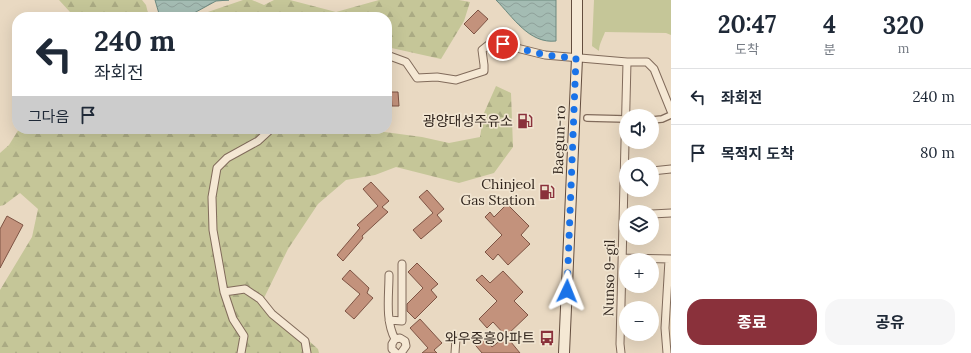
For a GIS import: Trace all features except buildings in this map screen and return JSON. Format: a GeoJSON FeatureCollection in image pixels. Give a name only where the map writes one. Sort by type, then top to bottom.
{"type":"FeatureCollection","features":[{"type":"Feature","properties":{"kind":"main road","name":"Baegun-ro"},"geometry":{"type":"LineString","coordinates":[[564,353],[577,0]]}},
{"type":"Feature","properties":{"kind":"street"},"geometry":{"type":"LineString","coordinates":[[392,57],[406,62],[417,78],[437,77],[456,80],[484,71],[482,50],[492,42],[545,55],[627,62],[647,62],[652,66],[671,111]]}},
{"type":"Feature","properties":{"kind":"street","name":"Nunso 9-gil"},"geometry":{"type":"LineString","coordinates":[[626,109],[627,62]]}},
{"type":"Feature","properties":{"kind":"street"},"geometry":{"type":"LineString","coordinates":[[659,119],[671,115]]}},
{"type":"Feature","properties":{"kind":"street"},"geometry":{"type":"LineString","coordinates":[[587,118],[619,119]]}},
{"type":"Feature","properties":{"kind":"street"},"geometry":{"type":"LineString","coordinates":[[242,353],[244,336],[233,319],[224,292],[213,230],[212,197],[218,168],[227,158],[258,141],[266,134]]}},
{"type":"Feature","properties":{"kind":"street"},"geometry":{"type":"LineString","coordinates":[[659,170],[671,169]]}},
{"type":"Feature","properties":{"kind":"street"},"geometry":{"type":"LineString","coordinates":[[659,214],[671,213]]}},
{"type":"Feature","properties":{"kind":"street"},"geometry":{"type":"LineString","coordinates":[[659,259],[670,259],[665,328],[666,353]]}},
{"type":"Feature","properties":{"kind":"street"},"geometry":{"type":"LineString","coordinates":[[389,320],[402,321],[402,264]]}},
{"type":"Feature","properties":{"kind":"street"},"geometry":{"type":"LineString","coordinates":[[389,275],[389,320],[391,332],[395,339]]}},
{"type":"Feature","properties":{"kind":"street"},"geometry":{"type":"LineString","coordinates":[[224,292],[245,289],[260,299],[272,314],[305,341],[307,353]]}},
{"type":"Feature","properties":{"kind":"street","name":"Nunso 9-gil"},"geometry":{"type":"LineString","coordinates":[[621,353],[622,293]]}},
{"type":"Feature","properties":{"kind":"street"},"geometry":{"type":"LineString","coordinates":[[395,339],[400,338],[405,341],[406,346],[401,353]]}},
{"type":"Feature","properties":{"kind":"street"},"geometry":{"type":"LineString","coordinates":[[395,339],[392,344],[392,349],[396,353]]}},
{"type":"Feature","properties":{"kind":"street"},"geometry":{"type":"LineString","coordinates":[[456,339],[456,353]]}},
{"type":"Feature","properties":{"kind":"green space"},"geometry":{"type":"Polygon","coordinates":[[[59,0],[142,0],[146,5],[148,12],[70,12],[59,0]]]}},
{"type":"Feature","properties":{"kind":"green space"},"geometry":{"type":"Polygon","coordinates":[[[243,0],[252,0],[264,5],[274,0],[290,0],[336,12],[208,12],[243,0]]]}},
{"type":"Feature","properties":{"kind":"green space"},"geometry":{"type":"Polygon","coordinates":[[[379,0],[459,0],[470,2],[464,21],[441,59],[392,48],[392,12],[336,12],[379,0]]]}},
{"type":"Feature","properties":{"kind":"green space"},"geometry":{"type":"Polygon","coordinates":[[[594,0],[671,0],[671,35],[666,33],[605,32],[600,43],[599,51],[592,46],[594,0]]]}},
{"type":"Feature","properties":{"kind":"green space"},"geometry":{"type":"Polygon","coordinates":[[[496,86],[511,93],[513,147],[494,173],[459,183],[396,167],[375,175],[346,180],[318,204],[288,249],[263,300],[318,349],[319,353],[0,353],[0,290],[32,237],[38,209],[20,193],[4,205],[0,206],[0,153],[9,145],[16,134],[392,133],[422,137],[449,143],[480,137],[484,113],[496,86]]]}},
{"type":"Feature","properties":{"kind":"water"},"geometry":{"type":"Polygon","coordinates":[[[155,0],[229,0],[216,1],[196,12],[159,12],[155,0]]]}},
{"type":"Feature","properties":{"kind":"water"},"geometry":{"type":"Polygon","coordinates":[[[496,0],[556,0],[556,41],[546,41],[530,34],[515,21],[496,0]]]}},
{"type":"Feature","properties":{"kind":"place","name":"광양대성주유소"},"geometry":{"type":"Point","coordinates":[525,121]}},
{"type":"Feature","properties":{"kind":"place","name":"Chinjeol Gas Station"},"geometry":{"type":"Point","coordinates":[547,192]}},
{"type":"Feature","properties":{"kind":"place","name":"와우중흥아파트"},"geometry":{"type":"Point","coordinates":[547,338]}},
{"type":"Feature","properties":{"kind":"route"},"geometry":{"type":"LineString","coordinates":[[503,44],[545,55],[576,58],[567,291]]}}]}
